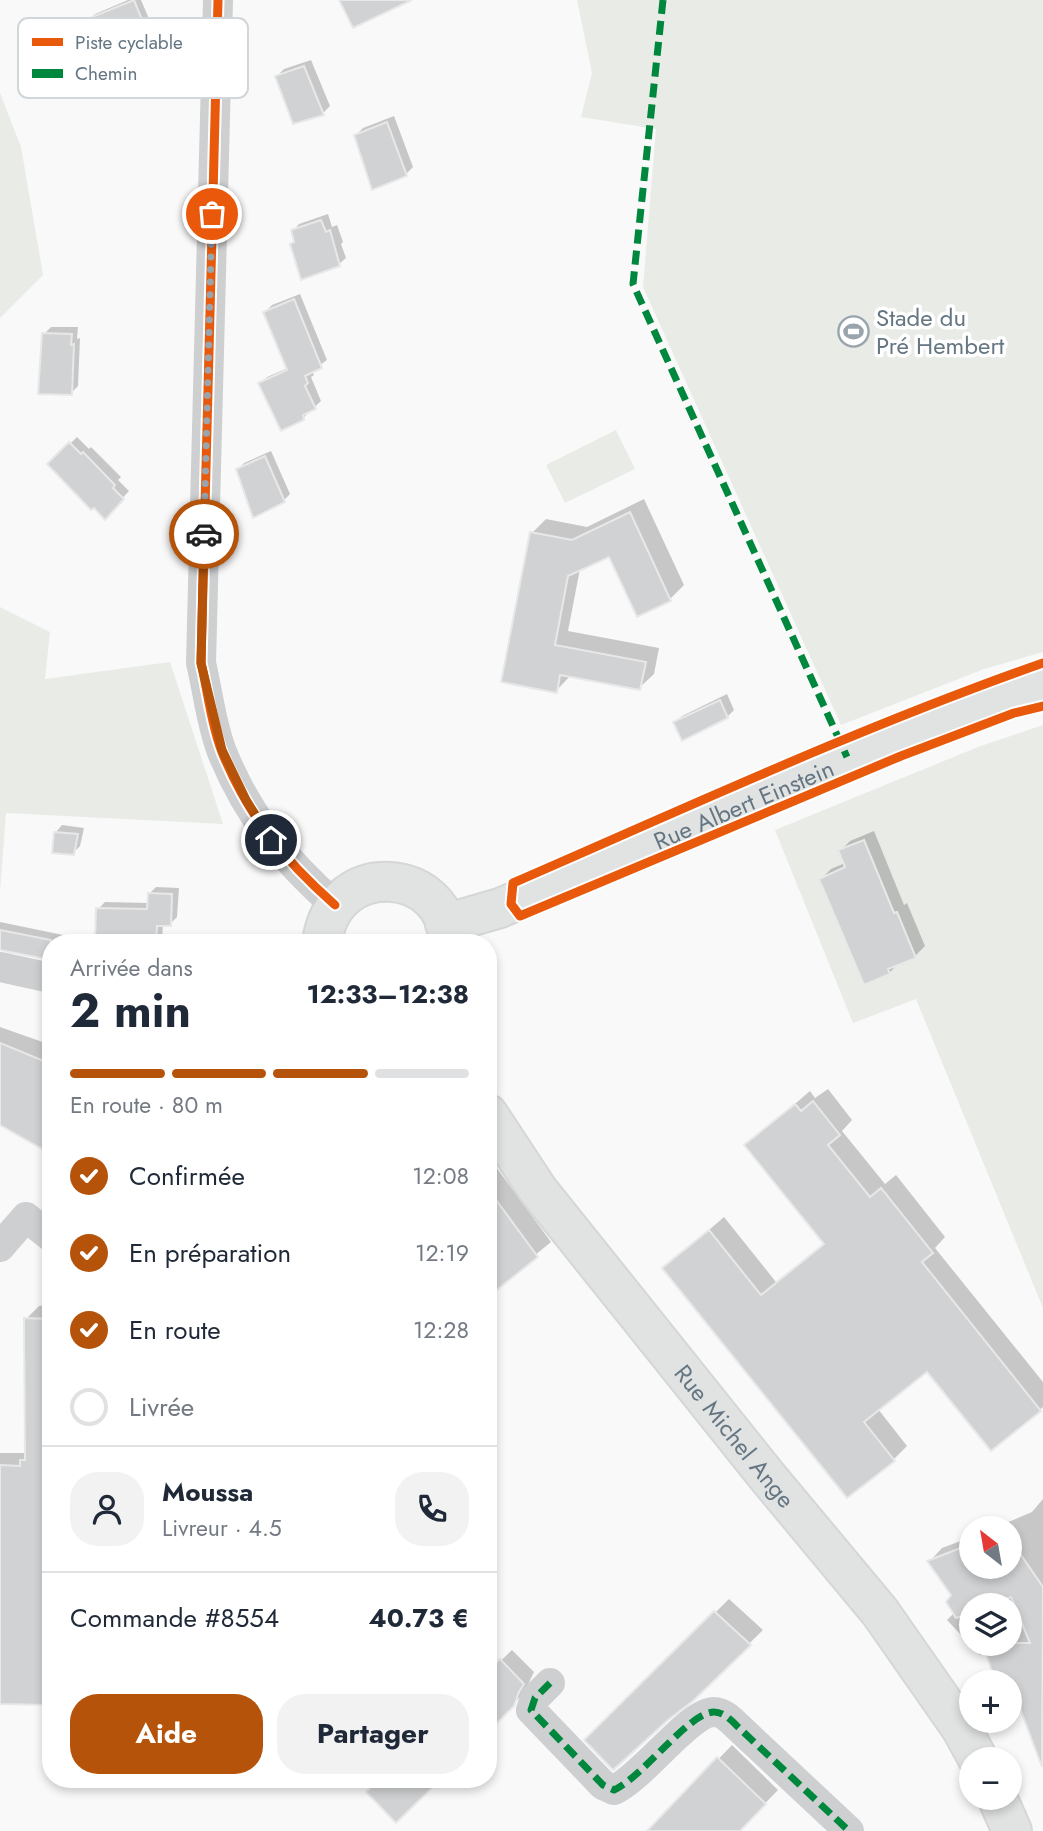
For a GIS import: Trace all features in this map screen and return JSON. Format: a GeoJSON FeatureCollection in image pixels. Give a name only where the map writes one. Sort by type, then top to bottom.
{"type":"FeatureCollection","features":[{"type":"Feature","properties":{"kind":"street"},"geometry":{"type":"LineString","coordinates":[[218,0],[218,18]]}},
{"type":"Feature","properties":{"kind":"street"},"geometry":{"type":"LineString","coordinates":[[215,98],[201,663],[222,750],[246,800],[271,840],[305,878],[335,905]]}},
{"type":"Feature","properties":{"kind":"street","name":"Rue Albert Einstein"},"geometry":{"type":"LineString","coordinates":[[446,933],[913,732],[1043,686]]}},
{"type":"Feature","properties":{"kind":"street"},"geometry":{"type":"LineString","coordinates":[[324,934],[335,905],[350,891],[383,881],[416,889],[428,898],[440,912],[446,933]]}},
{"type":"Feature","properties":{"kind":"street"},"geometry":{"type":"LineString","coordinates":[[0,967],[42,976]]}},
{"type":"Feature","properties":{"kind":"street","name":"Rue Michel Ange"},"geometry":{"type":"LineString","coordinates":[[497,1127],[545,1199],[766,1475],[880,1612],[971,1747]]}},
{"type":"Feature","properties":{"kind":"street"},"geometry":{"type":"LineString","coordinates":[[0,1247],[26,1217],[42,1230]]}},
{"type":"Feature","properties":{"kind":"street"},"geometry":{"type":"LineString","coordinates":[[550,1683],[535,1698],[531,1710],[603,1785],[614,1790],[620,1787],[643,1771],[681,1732],[702,1717],[715,1712],[723,1714],[737,1726],[849,1831]]}},
{"type":"Feature","properties":{"kind":"street"},"geometry":{"type":"LineString","coordinates":[[1003,1810],[1012,1831]]}},
{"type":"Feature","properties":{"kind":"shaded area","name":"Stade du Pré Hembert"},"geometry":{"type":"Polygon","coordinates":[[[577,0],[1043,0],[1043,652],[984,669],[841,725],[643,287],[656,129],[581,117],[592,73],[577,0]]]}},
{"type":"Feature","properties":{"kind":"shaded area"},"geometry":{"type":"Polygon","coordinates":[[[0,93],[21,147],[43,275],[0,318],[0,93]]]}},
{"type":"Feature","properties":{"kind":"shaded area"},"geometry":{"type":"Polygon","coordinates":[[[616,430],[635,469],[565,503],[546,465],[616,430]]]}},
{"type":"Feature","properties":{"kind":"shaded area"},"geometry":{"type":"Polygon","coordinates":[[[0,607],[50,632],[45,679],[170,662],[223,824],[6,813],[0,892],[0,607]]]}},
{"type":"Feature","properties":{"kind":"shaded area"},"geometry":{"type":"Polygon","coordinates":[[[1043,725],[1043,1308],[916,999],[853,1023],[775,830],[978,747],[1043,725]]]}},
{"type":"Feature","properties":{"kind":"building"},"geometry":{"type":"Polygon","coordinates":[[[134,0],[141,18],[89,18],[134,0]]]}},
{"type":"Feature","properties":{"kind":"building"},"geometry":{"type":"Polygon","coordinates":[[[339,0],[412,0],[353,28],[339,0]]]}},
{"type":"Feature","properties":{"kind":"building"},"geometry":{"type":"Polygon","coordinates":[[[304,66],[324,115],[293,124],[275,76],[304,66]]]}},
{"type":"Feature","properties":{"kind":"building"},"geometry":{"type":"Polygon","coordinates":[[[387,122],[407,176],[372,190],[354,135],[387,122]]]}},
{"type":"Feature","properties":{"kind":"building"},"geometry":{"type":"Polygon","coordinates":[[[321,220],[326,232],[330,230],[340,266],[301,280],[290,244],[294,242],[291,230],[321,220]]]}},
{"type":"Feature","properties":{"kind":"building"},"geometry":{"type":"Polygon","coordinates":[[[294,299],[322,368],[305,376],[308,383],[305,386],[316,409],[303,415],[304,420],[281,431],[258,383],[287,370],[263,312],[294,299]]]}},
{"type":"Feature","properties":{"kind":"building"},"geometry":{"type":"Polygon","coordinates":[[[42,333],[72,334],[72,395],[38,394],[42,333]]]}},
{"type":"Feature","properties":{"kind":"building"},"geometry":{"type":"Polygon","coordinates":[[[69,442],[81,454],[83,452],[115,485],[113,488],[124,499],[105,520],[94,508],[91,510],[47,464],[69,442]]]}},
{"type":"Feature","properties":{"kind":"building"},"geometry":{"type":"Polygon","coordinates":[[[265,456],[285,502],[253,518],[236,469],[265,456]]]}},
{"type":"Feature","properties":{"kind":"building"},"geometry":{"type":"Polygon","coordinates":[[[630,512],[671,601],[637,617],[609,557],[568,576],[555,645],[646,662],[640,690],[560,675],[557,693],[501,682],[530,532],[572,540],[630,512]]]}},
{"type":"Feature","properties":{"kind":"building"},"geometry":{"type":"Polygon","coordinates":[[[720,700],[728,718],[682,741],[673,722],[720,700]]]}},
{"type":"Feature","properties":{"kind":"building"},"geometry":{"type":"Polygon","coordinates":[[[54,832],[78,834],[74,855],[52,853],[54,832]]]}},
{"type":"Feature","properties":{"kind":"building"},"geometry":{"type":"Polygon","coordinates":[[[864,840],[916,958],[888,969],[890,974],[864,985],[819,879],[845,867],[838,850],[864,840]]]}},
{"type":"Feature","properties":{"kind":"building"},"geometry":{"type":"Polygon","coordinates":[[[148,893],[172,894],[171,926],[157,926],[157,934],[95,934],[96,908],[147,909],[148,893]]]}},
{"type":"Feature","properties":{"kind":"building"},"geometry":{"type":"Polygon","coordinates":[[[0,930],[42,938],[42,958],[0,950],[0,930]]]}},
{"type":"Feature","properties":{"kind":"building"},"geometry":{"type":"Polygon","coordinates":[[[0,1043],[42,1060],[42,1149],[0,1125],[0,1043]]]}},
{"type":"Feature","properties":{"kind":"building"},"geometry":{"type":"Polygon","coordinates":[[[813,1101],[840,1135],[828,1145],[870,1197],[881,1188],[933,1253],[922,1262],[1041,1411],[991,1451],[927,1372],[864,1422],[895,1461],[847,1498],[662,1268],[709,1230],[761,1295],[824,1244],[744,1145],[795,1104],[801,1111],[813,1101]]]}},
{"type":"Feature","properties":{"kind":"building"},"geometry":{"type":"Polygon","coordinates":[[[497,1201],[538,1257],[497,1290],[497,1201]]]}},
{"type":"Feature","properties":{"kind":"building"},"geometry":{"type":"Polygon","coordinates":[[[24,1318],[42,1319],[42,1705],[0,1704],[0,1465],[20,1466],[20,1460],[25,1460],[24,1318]]]}},
{"type":"Feature","properties":{"kind":"building"},"geometry":{"type":"Polygon","coordinates":[[[959,1549],[959,1579],[1022,1579],[1022,1556],[1043,1587],[1042,1767],[1022,1714],[1022,1670],[992,1670],[987,1656],[1022,1656],[1022,1643],[1030,1643],[1022,1624],[1022,1593],[959,1593],[959,1617],[956,1618],[946,1602],[951,1595],[927,1561],[959,1549]]]}},
{"type":"Feature","properties":{"kind":"building"},"geometry":{"type":"Polygon","coordinates":[[[714,1611],[751,1645],[693,1701],[613,1770],[584,1740],[714,1611]]]}},
{"type":"Feature","properties":{"kind":"building"},"geometry":{"type":"Polygon","coordinates":[[[500,1659],[524,1684],[514,1706],[497,1723],[497,1662],[500,1659]]]}},
{"type":"Feature","properties":{"kind":"building"},"geometry":{"type":"Polygon","coordinates":[[[717,1757],[766,1804],[740,1831],[647,1831],[717,1757]]]}},
{"type":"Feature","properties":{"kind":"building"},"geometry":{"type":"Polygon","coordinates":[[[370,1788],[432,1788],[396,1823],[366,1792],[370,1788]]]}},
{"type":"Feature","properties":{"kind":"marked path"},"geometry":{"type":"LineString","coordinates":[[663,0],[633,284],[847,757]]}},
{"type":"Feature","properties":{"kind":"marked path"},"geometry":{"type":"LineString","coordinates":[[550,1683],[535,1698],[531,1710],[603,1785],[614,1790],[626,1783],[692,1722],[717,1712],[732,1721],[849,1831]]}},
{"type":"Feature","properties":{"kind":"cycle path"},"geometry":{"type":"LineString","coordinates":[[218,0],[218,18]]}},
{"type":"Feature","properties":{"kind":"cycle path"},"geometry":{"type":"LineString","coordinates":[[215,98],[201,663],[218,741],[243,797],[284,854],[335,905]]}},
{"type":"Feature","properties":{"kind":"cycle path"},"geometry":{"type":"LineString","coordinates":[[1043,663],[842,740],[513,883],[511,904],[520,916],[901,756],[1014,713],[1043,706]]}},
{"type":"Feature","properties":{"kind":"way so far"},"geometry":{"type":"LineString","coordinates":[[204,534],[212,214]]}},
{"type":"Feature","properties":{"kind":"place","name":"Stade du Pré Hembert"},"geometry":{"type":"Point","coordinates":[853,331]}},
{"type":"Feature","properties":{"kind":"route"},"geometry":{"type":"LineString","coordinates":[[204,534],[201,663],[222,750],[246,800],[271,840]]}}]}
